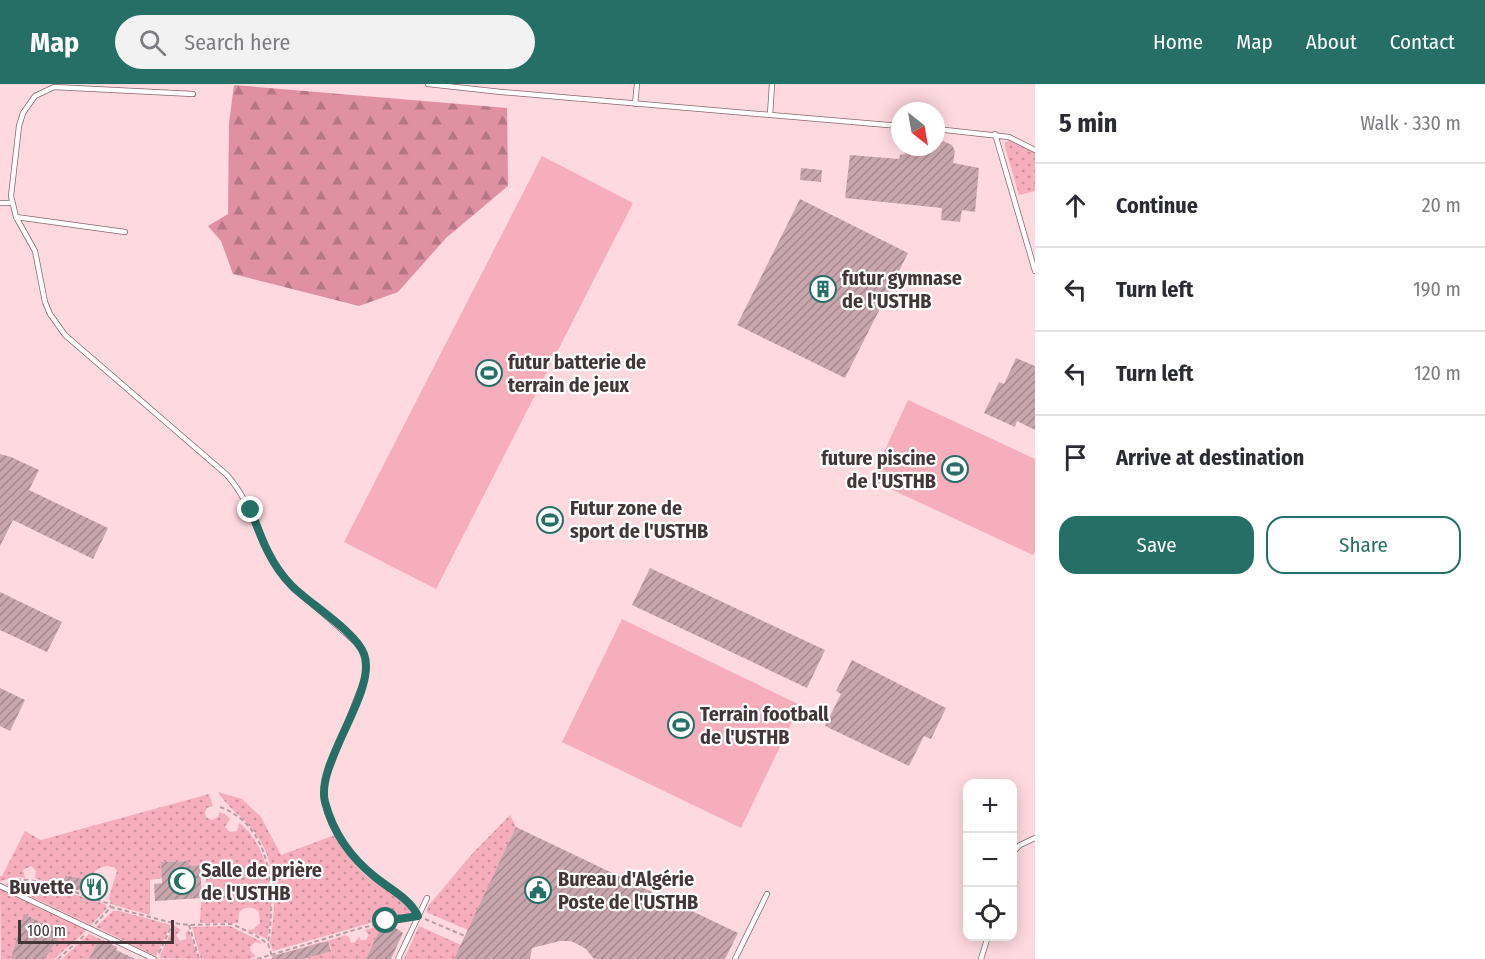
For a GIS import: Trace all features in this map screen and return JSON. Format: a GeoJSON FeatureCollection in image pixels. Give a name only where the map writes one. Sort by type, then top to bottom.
{"type":"FeatureCollection","features":[{"type":"Feature","properties":{"kind":"lane"},"geometry":{"type":"LineString","coordinates":[[428,84],[891,125]]}},
{"type":"Feature","properties":{"kind":"lane"},"geometry":{"type":"LineString","coordinates":[[501,92],[502,84]]}},
{"type":"Feature","properties":{"kind":"lane"},"geometry":{"type":"LineString","coordinates":[[635,104],[637,84]]}},
{"type":"Feature","properties":{"kind":"lane"},"geometry":{"type":"LineString","coordinates":[[770,115],[772,84]]}},
{"type":"Feature","properties":{"kind":"lane"},"geometry":{"type":"LineString","coordinates":[[193,94],[54,87],[41,92],[30,101],[21,119],[12,203],[16,217],[35,251],[45,302],[50,315],[64,335],[227,475],[247,502],[264,545],[282,574],[291,585],[360,646],[365,658],[365,677],[326,778],[325,802],[338,834],[351,853],[375,877],[410,903],[418,916]]}},
{"type":"Feature","properties":{"kind":"lane"},"geometry":{"type":"LineString","coordinates":[[945,130],[1009,137],[1035,150]]}},
{"type":"Feature","properties":{"kind":"lane"},"geometry":{"type":"LineString","coordinates":[[995,134],[1035,271]]}},
{"type":"Feature","properties":{"kind":"lane"},"geometry":{"type":"LineString","coordinates":[[0,203],[12,203]]}},
{"type":"Feature","properties":{"kind":"lane"},"geometry":{"type":"LineString","coordinates":[[16,217],[125,232]]}},
{"type":"Feature","properties":{"kind":"lane"},"geometry":{"type":"LineString","coordinates":[[1017,848],[1035,838]]}},
{"type":"Feature","properties":{"kind":"lane"},"geometry":{"type":"LineString","coordinates":[[0,885],[155,959]]}},
{"type":"Feature","properties":{"kind":"lane"},"geometry":{"type":"LineString","coordinates":[[735,959],[766,894]]}},
{"type":"Feature","properties":{"kind":"lane"},"geometry":{"type":"LineString","coordinates":[[398,959],[427,898]]}},
{"type":"Feature","properties":{"kind":"lane"},"geometry":{"type":"LineString","coordinates":[[981,959],[986,941]]}},
{"type":"Feature","properties":{"kind":"path"},"geometry":{"type":"LineString","coordinates":[[220,807],[229,810],[248,828],[260,845],[267,862],[272,883],[268,944],[273,959]]}},
{"type":"Feature","properties":{"kind":"path"},"geometry":{"type":"LineString","coordinates":[[0,885],[18,879],[34,880],[107,903],[111,907],[173,923],[232,924],[268,944]]}},
{"type":"Feature","properties":{"kind":"path"},"geometry":{"type":"LineString","coordinates":[[58,959],[111,907]]}},
{"type":"Feature","properties":{"kind":"path"},"geometry":{"type":"LineString","coordinates":[[257,959],[378,923],[418,916],[465,936]]}},
{"type":"Feature","properties":{"kind":"path"},"geometry":{"type":"LineString","coordinates":[[155,959],[173,923]]}},
{"type":"Feature","properties":{"kind":"path"},"geometry":{"type":"LineString","coordinates":[[189,925],[199,959]]}},
{"type":"Feature","properties":{"kind":"shaded area"},"geometry":{"type":"Polygon","coordinates":[[[1009,140],[1035,153],[1035,191],[1019,195],[1005,147],[1005,143],[1009,140]]]}},
{"type":"Feature","properties":{"kind":"shaded area","name":"futur batterie de terrain de jeux"},"geometry":{"type":"Polygon","coordinates":[[[542,156],[633,203],[436,589],[344,542],[542,156]]]}},
{"type":"Feature","properties":{"kind":"shaded area","name":"future piscine de l'USTHB"},"geometry":{"type":"Polygon","coordinates":[[[908,400],[1035,459],[1035,552],[1033,555],[871,480],[908,400]]]}},
{"type":"Feature","properties":{"kind":"shaded area","name":"Terrain football de l'USTHB"},"geometry":{"type":"Polygon","coordinates":[[[622,619],[800,705],[741,828],[562,742],[622,619]]]}},
{"type":"Feature","properties":{"kind":"shaded area"},"geometry":{"type":"Polygon","coordinates":[[[218,792],[242,799],[261,817],[281,855],[335,835],[359,869],[397,897],[412,915],[370,923],[273,951],[270,943],[274,914],[274,884],[267,856],[253,830],[218,792]]]}},
{"type":"Feature","properties":{"kind":"shaded area"},"geometry":{"type":"Polygon","coordinates":[[[209,794],[213,806],[207,808],[206,817],[212,820],[218,817],[219,812],[225,814],[230,819],[225,827],[230,832],[237,831],[239,823],[241,824],[251,835],[265,862],[271,893],[267,939],[247,930],[254,929],[260,923],[259,912],[252,908],[239,912],[238,923],[200,923],[201,903],[206,897],[206,876],[201,876],[200,865],[189,866],[188,861],[161,862],[162,878],[150,880],[150,915],[111,904],[109,898],[117,871],[114,867],[103,867],[95,871],[86,890],[73,887],[75,877],[65,875],[60,886],[37,879],[35,878],[36,871],[31,866],[23,870],[25,878],[17,877],[0,881],[0,876],[25,831],[41,840],[209,794]]]}},
{"type":"Feature","properties":{"kind":"shaded area"},"geometry":{"type":"Polygon","coordinates":[[[510,815],[516,827],[468,930],[426,912],[429,905],[472,854],[510,815]]]}},
{"type":"Feature","properties":{"kind":"shaded area"},"geometry":{"type":"Polygon","coordinates":[[[18,880],[34,882],[105,904],[107,908],[91,925],[5,884],[18,880]]]}},
{"type":"Feature","properties":{"kind":"shaded area"},"geometry":{"type":"Polygon","coordinates":[[[0,888],[87,930],[54,959],[44,959],[63,933],[24,914],[20,959],[1,959],[0,888]]]}},
{"type":"Feature","properties":{"kind":"shaded area"},"geometry":{"type":"Polygon","coordinates":[[[113,911],[171,925],[156,956],[96,927],[113,911]]]}},
{"type":"Feature","properties":{"kind":"shaded area"},"geometry":{"type":"Polygon","coordinates":[[[174,925],[181,930],[176,935],[180,941],[186,939],[186,932],[189,930],[198,959],[159,958],[174,925]]]}},
{"type":"Feature","properties":{"kind":"shaded area"},"geometry":{"type":"Polygon","coordinates":[[[230,926],[260,941],[262,944],[255,942],[250,947],[251,952],[256,956],[249,959],[201,959],[192,927],[230,926]]]}},
{"type":"Feature","properties":{"kind":"shaded area"},"geometry":{"type":"Polygon","coordinates":[[[381,926],[366,959],[304,959],[312,956],[308,946],[322,942],[324,953],[332,950],[328,941],[345,935],[349,937],[351,943],[359,937],[361,940],[366,940],[369,935],[365,930],[381,926]]]}},
{"type":"Feature","properties":{"kind":"shaded area"},"geometry":{"type":"Polygon","coordinates":[[[419,926],[461,945],[454,959],[404,959],[419,926]]]}},
{"type":"Feature","properties":{"kind":"shaded area"},"geometry":{"type":"Polygon","coordinates":[[[89,934],[113,945],[112,948],[98,941],[89,959],[62,959],[89,934]]]}},
{"type":"Feature","properties":{"kind":"green space"},"geometry":{"type":"Polygon","coordinates":[[[234,85],[507,108],[508,186],[446,238],[398,292],[359,306],[233,274],[221,241],[208,226],[228,214],[229,123],[234,85]]]}},
{"type":"Feature","properties":{"kind":"building"},"geometry":{"type":"Polygon","coordinates":[[[945,142],[952,145],[955,151],[953,163],[979,168],[975,212],[962,210],[960,222],[941,220],[942,208],[845,198],[850,155],[899,159],[900,156],[945,156],[945,142]]]}},
{"type":"Feature","properties":{"kind":"building"},"geometry":{"type":"Polygon","coordinates":[[[801,168],[822,170],[821,182],[800,180],[801,168]]]}},
{"type":"Feature","properties":{"kind":"building","name":"futur gymnase de l'USTHB"},"geometry":{"type":"Polygon","coordinates":[[[800,199],[908,253],[845,378],[737,325],[800,199]]]}},
{"type":"Feature","properties":{"kind":"building"},"geometry":{"type":"Polygon","coordinates":[[[1016,358],[1035,366],[1035,430],[1017,421],[1015,427],[984,413],[999,382],[1004,384],[1016,358]]]}},
{"type":"Feature","properties":{"kind":"building"},"geometry":{"type":"Polygon","coordinates":[[[0,454],[39,470],[29,490],[108,528],[93,559],[13,520],[0,546],[0,454]]]}},
{"type":"Feature","properties":{"kind":"building"},"geometry":{"type":"Polygon","coordinates":[[[650,568],[825,650],[807,688],[632,605],[650,568]]]}},
{"type":"Feature","properties":{"kind":"building"},"geometry":{"type":"Polygon","coordinates":[[[0,592],[62,622],[47,652],[0,630],[0,592]]]}},
{"type":"Feature","properties":{"kind":"building"},"geometry":{"type":"Polygon","coordinates":[[[852,660],[946,708],[931,739],[924,736],[909,766],[825,726],[841,694],[836,691],[852,660]]]}},
{"type":"Feature","properties":{"kind":"building"},"geometry":{"type":"Polygon","coordinates":[[[0,688],[25,700],[10,731],[0,726],[0,688]]]}},
{"type":"Feature","properties":{"kind":"building"},"geometry":{"type":"Polygon","coordinates":[[[516,827],[738,933],[725,959],[594,959],[586,949],[579,945],[571,941],[560,941],[532,948],[530,959],[454,959],[516,827]]]}},
{"type":"Feature","properties":{"kind":"building","name":"Salle de prière de l'USTHB"},"geometry":{"type":"Polygon","coordinates":[[[189,861],[189,866],[200,865],[202,898],[155,901],[154,884],[162,883],[161,862],[189,861]]]}},
{"type":"Feature","properties":{"kind":"building"},"geometry":{"type":"Polygon","coordinates":[[[65,875],[86,880],[91,878],[103,880],[100,898],[86,895],[83,891],[62,887],[65,875]]]}},
{"type":"Feature","properties":{"kind":"building"},"geometry":{"type":"Polygon","coordinates":[[[24,914],[63,933],[44,959],[11,959],[24,914]]]}},
{"type":"Feature","properties":{"kind":"building"},"geometry":{"type":"Polygon","coordinates":[[[381,926],[393,926],[403,933],[391,959],[366,959],[381,926]]]}},
{"type":"Feature","properties":{"kind":"building"},"geometry":{"type":"Polygon","coordinates":[[[103,940],[117,947],[116,950],[135,959],[89,959],[98,941],[102,943],[103,940]]]}},
{"type":"Feature","properties":{"kind":"building"},"geometry":{"type":"Polygon","coordinates":[[[328,941],[331,951],[303,959],[273,959],[272,956],[328,941]]]}},
{"type":"Feature","properties":{"kind":"place","name":"futur gymnase de l'USTHB"},"geometry":{"type":"Point","coordinates":[823,289]}},
{"type":"Feature","properties":{"kind":"place","name":"futur batterie de terrain de jeux"},"geometry":{"type":"Point","coordinates":[489,373]}},
{"type":"Feature","properties":{"kind":"place","name":"future piscine de l'USTHB"},"geometry":{"type":"Point","coordinates":[955,469]}},
{"type":"Feature","properties":{"kind":"place","name":"Futur zone de sport de l'USTHB"},"geometry":{"type":"Point","coordinates":[550,520]}},
{"type":"Feature","properties":{"kind":"place","name":"Terrain football de l'USTHB"},"geometry":{"type":"Point","coordinates":[681,725]}},
{"type":"Feature","properties":{"kind":"place","name":"Salle de prière de l'USTHB"},"geometry":{"type":"Point","coordinates":[182,881]}},
{"type":"Feature","properties":{"kind":"place","name":"Buvette"},"geometry":{"type":"Point","coordinates":[94,887]}},
{"type":"Feature","properties":{"kind":"place","name":"Bureau d'Algérie Poste de l'USTHB"},"geometry":{"type":"Point","coordinates":[538,890]}},
{"type":"Feature","properties":{"kind":"route"},"geometry":{"type":"LineString","coordinates":[[251,510],[264,545],[275,565],[291,585],[356,641],[365,658],[365,677],[326,778],[324,796],[338,834],[358,862],[410,903],[418,916],[386,921]]}}]}
